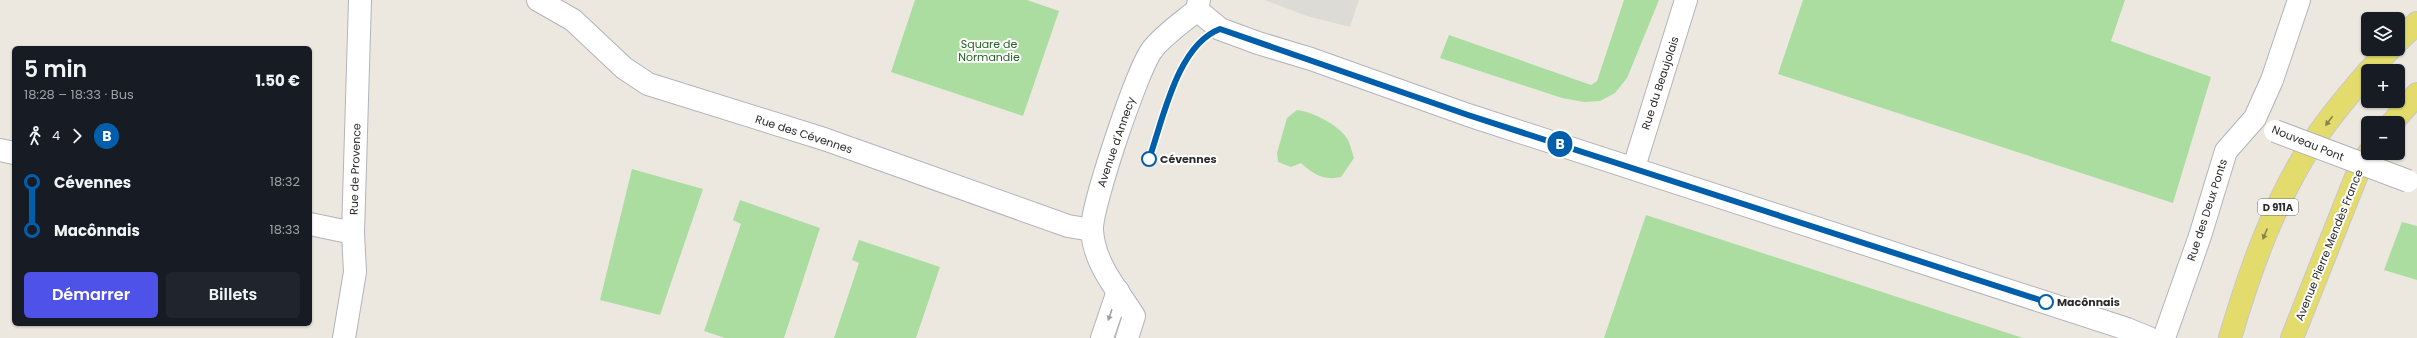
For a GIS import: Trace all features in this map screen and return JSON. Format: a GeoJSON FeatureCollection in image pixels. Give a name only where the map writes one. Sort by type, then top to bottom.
{"type":"FeatureCollection","features":[{"type":"Feature","properties":{"kind":"main road"},"geometry":{"type":"LineString","coordinates":[[2405,34],[2417,23]]}},
{"type":"Feature","properties":{"kind":"main road","name":"D 911A"},"geometry":{"type":"LineString","coordinates":[[2375,64],[2383,56]]}},
{"type":"Feature","properties":{"kind":"main road","name":"D 911A"},"geometry":{"type":"LineString","coordinates":[[2230,338],[2248,278],[2288,186],[2314,141],[2361,80]]}},
{"type":"Feature","properties":{"kind":"main road"},"geometry":{"type":"LineString","coordinates":[[2398,116],[2417,94]]}},
{"type":"Feature","properties":{"kind":"main road","name":"Avenue Pierre Mendès France"},"geometry":{"type":"LineString","coordinates":[[2292,338],[2364,160]]}},
{"type":"Feature","properties":{"kind":"street","name":"Rue de Provence"},"geometry":{"type":"LineString","coordinates":[[344,338],[355,272],[353,233],[360,0]]}},
{"type":"Feature","properties":{"kind":"street","name":"Rue des Cévennes"},"geometry":{"type":"LineString","coordinates":[[538,0],[573,20],[624,68],[648,84],[824,139],[1068,226],[1092,230]]}},
{"type":"Feature","properties":{"kind":"street","name":"Rue du Beaujolais"},"geometry":{"type":"LineString","coordinates":[[1634,167],[1686,0]]}},
{"type":"Feature","properties":{"kind":"street","name":"Rue des Deux Ponts"},"geometry":{"type":"LineString","coordinates":[[2164,338],[2200,236],[2226,151],[2255,118],[2272,80],[2299,0]]}},
{"type":"Feature","properties":{"kind":"street","name":"Avenue d'Annecy"},"geometry":{"type":"LineString","coordinates":[[1127,338],[1134,316],[1098,262],[1092,230],[1099,195],[1140,73],[1152,49],[1198,5],[1220,29],[1279,50],[1311,59],[1468,115],[1634,167],[1744,205],[2127,329],[2149,338]]}},
{"type":"Feature","properties":{"kind":"street","name":"Nouveau Pont"},"geometry":{"type":"LineString","coordinates":[[2255,118],[2275,131],[2412,183]]}},
{"type":"Feature","properties":{"kind":"street"},"geometry":{"type":"LineString","coordinates":[[0,150],[12,153]]}},
{"type":"Feature","properties":{"kind":"street"},"geometry":{"type":"LineString","coordinates":[[312,224],[353,233]]}},
{"type":"Feature","properties":{"kind":"street"},"geometry":{"type":"LineString","coordinates":[[1102,338],[1118,291]]}},
{"type":"Feature","properties":{"kind":"green space","name":"Square de Normandie"},"geometry":{"type":"Polygon","coordinates":[[[915,0],[1027,0],[1059,11],[1023,116],[891,72],[915,0]]]}},
{"type":"Feature","properties":{"kind":"green space"},"geometry":{"type":"Polygon","coordinates":[[[1624,0],[1659,0],[1627,78],[1615,93],[1600,101],[1584,102],[1562,98],[1440,58],[1449,35],[1591,85],[1597,81],[1624,0]]]}},
{"type":"Feature","properties":{"kind":"green space"},"geometry":{"type":"Polygon","coordinates":[[[1803,0],[2125,0],[2111,41],[2211,77],[2173,203],[1778,74],[1803,0]]]}},
{"type":"Feature","properties":{"kind":"green space"},"geometry":{"type":"Polygon","coordinates":[[[1297,110],[1319,117],[1334,125],[1349,142],[1354,158],[1341,177],[1329,178],[1319,176],[1301,163],[1291,167],[1278,162],[1277,153],[1287,118],[1297,110]]]}},
{"type":"Feature","properties":{"kind":"green space"},"geometry":{"type":"Polygon","coordinates":[[[632,169],[703,189],[660,315],[600,300],[632,169]]]}},
{"type":"Feature","properties":{"kind":"green space"},"geometry":{"type":"Polygon","coordinates":[[[740,200],[820,228],[784,338],[725,338],[704,331],[741,224],[733,220],[740,200]]]}},
{"type":"Feature","properties":{"kind":"green space"},"geometry":{"type":"Polygon","coordinates":[[[1646,215],[2023,338],[1604,338],[1646,215]]]}},
{"type":"Feature","properties":{"kind":"green space"},"geometry":{"type":"Polygon","coordinates":[[[2402,222],[2417,226],[2417,280],[2384,270],[2402,222]]]}},
{"type":"Feature","properties":{"kind":"green space"},"geometry":{"type":"Polygon","coordinates":[[[859,240],[940,267],[916,338],[834,338],[859,263],[852,260],[859,240]]]}},
{"type":"Feature","properties":{"kind":"shaded area"},"geometry":{"type":"Polygon","coordinates":[[[1265,0],[1359,0],[1350,27],[1307,16],[1265,0]]]}},
{"type":"Feature","properties":{"kind":"bus line","name":"B"},"geometry":{"type":"LineString","coordinates":[[1149,159],[1183,63],[1205,36],[1220,29],[1258,44],[1311,59],[1468,115],[1634,167],[1744,205],[2046,302]]}},
{"type":"Feature","properties":{"kind":"place","name":"Cévennes"},"geometry":{"type":"Point","coordinates":[1149,159]}},
{"type":"Feature","properties":{"kind":"place","name":"Macônnais"},"geometry":{"type":"Point","coordinates":[2046,302]}}]}
